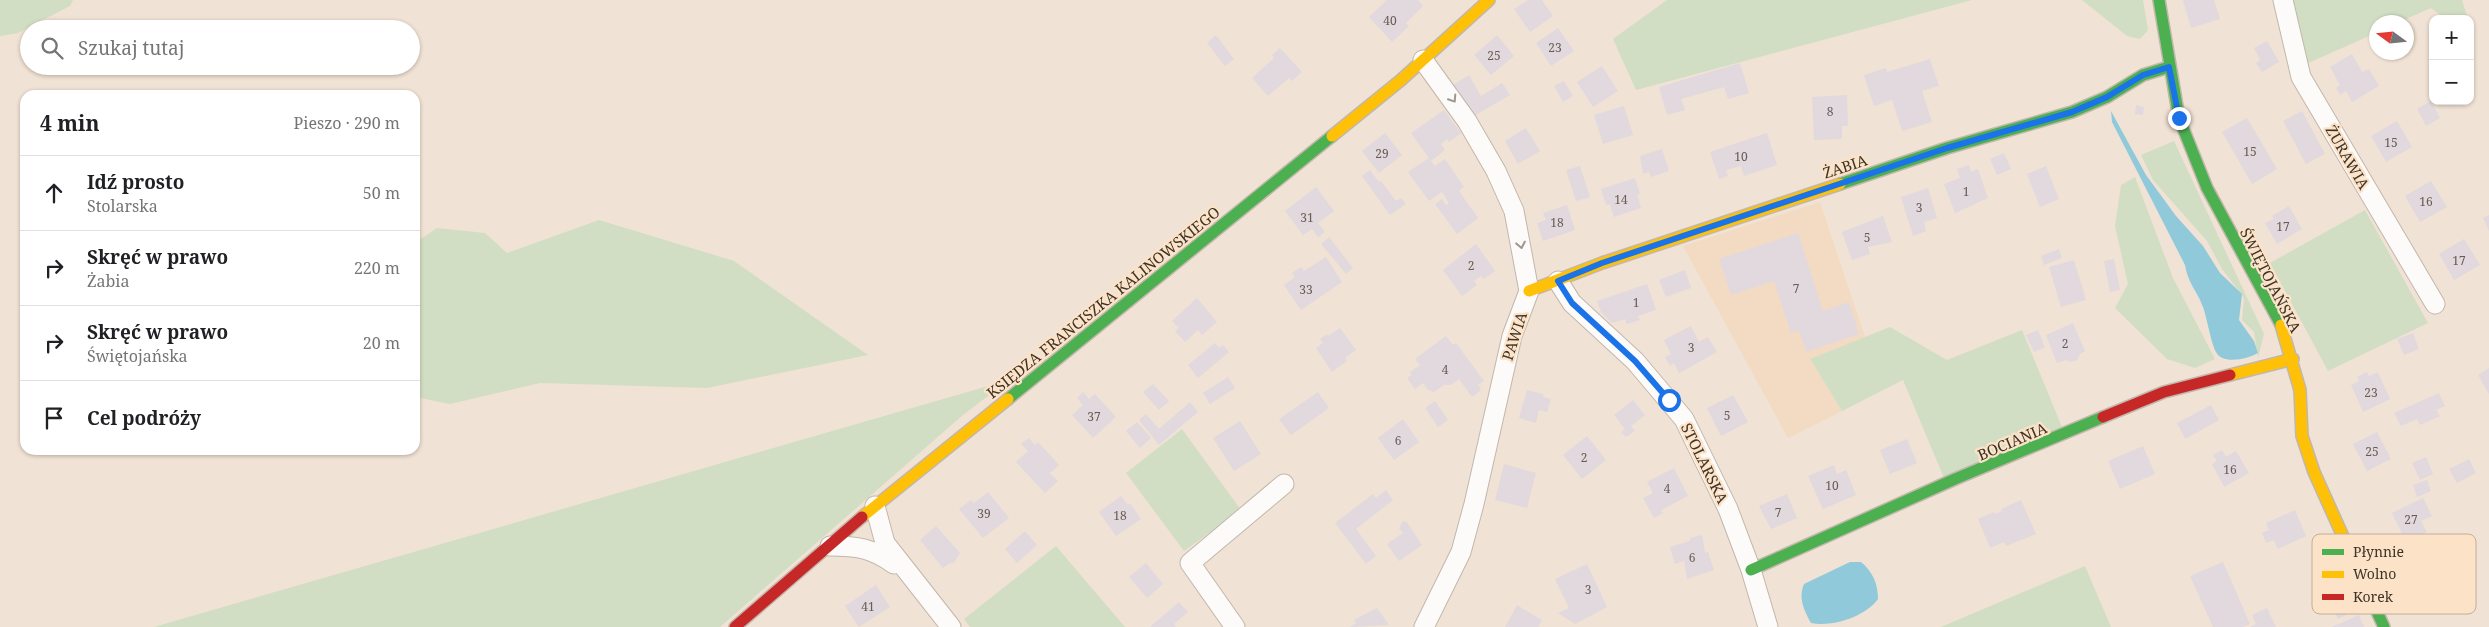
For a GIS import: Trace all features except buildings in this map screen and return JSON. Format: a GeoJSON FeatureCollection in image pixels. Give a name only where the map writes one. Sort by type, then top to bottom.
{"type":"FeatureCollection","features":[{"type":"Feature","properties":{"kind":"street","name":"KSIĘDZA FRANCISZKA KALINOWSKIEGO"},"geometry":{"type":"LineString","coordinates":[[735,627],[875,506],[1423,60],[1489,0]]}},
{"type":"Feature","properties":{"kind":"street","name":"ŚWIĘTOJAŃSKA"},"geometry":{"type":"LineString","coordinates":[[2159,0],[2179,118],[2228,230],[2283,328],[2300,390],[2302,436],[2314,472],[2342,534]]}},
{"type":"Feature","properties":{"kind":"street","name":"ŻURAWIA"},"geometry":{"type":"LineString","coordinates":[[2283,0],[2301,77],[2435,304]]}},
{"type":"Feature","properties":{"kind":"street","name":"PAWIA"},"geometry":{"type":"LineString","coordinates":[[1423,60],[1467,121],[1496,171],[1514,211],[1529,292],[1512,336],[1474,504],[1461,552],[1424,627]]}},
{"type":"Feature","properties":{"kind":"street","name":"ŻABIA"},"geometry":{"type":"LineString","coordinates":[[1529,292],[1602,263],[1947,148],[2072,112],[2107,97],[2143,75],[2169,67]]}},
{"type":"Feature","properties":{"kind":"street","name":"STOLARSKA"},"geometry":{"type":"LineString","coordinates":[[1558,281],[1572,303],[1635,361],[1684,419],[1728,510],[1751,570],[1768,627]]}},
{"type":"Feature","properties":{"kind":"street","name":"BOCIANIA"},"geometry":{"type":"LineString","coordinates":[[1751,570],[1955,479],[2164,392],[2292,359]]}},
{"type":"Feature","properties":{"kind":"street"},"geometry":{"type":"LineString","coordinates":[[1235,627],[1190,563],[1284,484]]}},
{"type":"Feature","properties":{"kind":"street"},"geometry":{"type":"LineString","coordinates":[[875,506],[885,543],[952,627]]}},
{"type":"Feature","properties":{"kind":"street"},"geometry":{"type":"LineString","coordinates":[[830,546],[850,546],[876,551],[910,575]]}},
{"type":"Feature","properties":{"kind":"street","name":"ŚWIĘTOJAŃSKA"},"geometry":{"type":"LineString","coordinates":[[2378,614],[2384,627]]}},
{"type":"Feature","properties":{"kind":"shaded area"},"geometry":{"type":"Polygon","coordinates":[[[1820,202],[1865,337],[1810,359],[1842,411],[1788,438],[1683,246],[1820,202]]]}},
{"type":"Feature","properties":{"kind":"green space"},"geometry":{"type":"Polygon","coordinates":[[[0,0],[73,0],[70,6],[43,20],[20,20],[20,32],[0,36],[0,0]]]}},
{"type":"Feature","properties":{"kind":"green space"},"geometry":{"type":"Polygon","coordinates":[[[1667,0],[1972,0],[1636,90],[1613,39],[1667,0]]]}},
{"type":"Feature","properties":{"kind":"green space"},"geometry":{"type":"Polygon","coordinates":[[[2082,0],[2143,0],[2148,30],[2140,39],[2127,36],[2082,0]]]}},
{"type":"Feature","properties":{"kind":"green space"},"geometry":{"type":"Polygon","coordinates":[[[2292,0],[2462,0],[2467,15],[2441,15],[2431,8],[2414,15],[2369,15],[2369,36],[2306,64],[2292,0]]]}},
{"type":"Feature","properties":{"kind":"green space"},"geometry":{"type":"Polygon","coordinates":[[[2174,141],[2264,334],[2258,358],[2254,332],[2242,320],[2244,298],[2222,269],[2207,241],[2153,180],[2141,155],[2174,141]]]}},
{"type":"Feature","properties":{"kind":"green space"},"geometry":{"type":"Polygon","coordinates":[[[2135,177],[2173,278],[2215,359],[2195,368],[2167,359],[2115,308],[2128,284],[2115,226],[2121,185],[2135,177]]]}},
{"type":"Feature","properties":{"kind":"green space"},"geometry":{"type":"Polygon","coordinates":[[[2365,210],[2428,323],[2328,371],[2270,263],[2365,210]]]}},
{"type":"Feature","properties":{"kind":"green space"},"geometry":{"type":"Polygon","coordinates":[[[599,220],[734,261],[868,355],[707,388],[540,383],[450,404],[420,398],[420,240],[437,228],[485,233],[507,253],[599,220]]]}},
{"type":"Feature","properties":{"kind":"green space"},"geometry":{"type":"Polygon","coordinates":[[[1890,327],[1947,360],[2022,330],[2062,427],[1944,478],[1903,380],[1842,411],[1810,359],[1890,327]]]}},
{"type":"Feature","properties":{"kind":"green space"},"geometry":{"type":"Polygon","coordinates":[[[1009,380],[963,415],[720,627],[154,627],[1009,380]]]}},
{"type":"Feature","properties":{"kind":"green space"},"geometry":{"type":"Polygon","coordinates":[[[1182,429],[1241,510],[1184,551],[1126,473],[1182,429]]]}},
{"type":"Feature","properties":{"kind":"green space"},"geometry":{"type":"Polygon","coordinates":[[[1056,546],[1125,627],[970,627],[964,619],[1056,546]]]}},
{"type":"Feature","properties":{"kind":"green space"},"geometry":{"type":"Polygon","coordinates":[[[2085,566],[2111,627],[1941,627],[2085,566]]]}},
{"type":"Feature","properties":{"kind":"water"},"geometry":{"type":"Polygon","coordinates":[[[2111,111],[2146,175],[2176,216],[2203,246],[2220,273],[2242,294],[2239,320],[2254,341],[2258,353],[2242,359],[2229,360],[2219,356],[2216,352],[2203,307],[2185,265],[2112,122],[2111,111]]]}},
{"type":"Feature","properties":{"kind":"water"},"geometry":{"type":"Polygon","coordinates":[[[1850,562],[1861,562],[1869,570],[1876,583],[1878,599],[1857,616],[1838,622],[1811,623],[1804,609],[1802,599],[1804,584],[1850,562]]]}},
{"type":"Feature","properties":{"kind":"traffic: fast"},"geometry":{"type":"LineString","coordinates":[[2159,0],[2179,118],[2207,188],[2281,325]]}},
{"type":"Feature","properties":{"kind":"traffic: fast"},"geometry":{"type":"LineString","coordinates":[[1840,184],[1947,148],[2072,112],[2107,97],[2143,75],[2169,67]]}},
{"type":"Feature","properties":{"kind":"traffic: fast"},"geometry":{"type":"LineString","coordinates":[[1008,399],[1332,136]]}},
{"type":"Feature","properties":{"kind":"traffic: fast"},"geometry":{"type":"LineString","coordinates":[[1751,570],[1955,479],[2103,417]]}},
{"type":"Feature","properties":{"kind":"traffic: fast"},"geometry":{"type":"LineString","coordinates":[[2378,614],[2384,627]]}},
{"type":"Feature","properties":{"kind":"traffic: slow"},"geometry":{"type":"LineString","coordinates":[[1332,136],[1401,80],[1489,0]]}},
{"type":"Feature","properties":{"kind":"traffic: slow"},"geometry":{"type":"LineString","coordinates":[[1529,291],[1602,263],[1840,184]]}},
{"type":"Feature","properties":{"kind":"traffic: slow"},"geometry":{"type":"LineString","coordinates":[[2281,325],[2300,390],[2302,436],[2314,472],[2342,534]]}},
{"type":"Feature","properties":{"kind":"traffic: slow"},"geometry":{"type":"LineString","coordinates":[[2230,375],[2293,359]]}},
{"type":"Feature","properties":{"kind":"traffic: slow"},"geometry":{"type":"LineString","coordinates":[[862,517],[1008,399]]}},
{"type":"Feature","properties":{"kind":"traffic: jam"},"geometry":{"type":"LineString","coordinates":[[2103,417],[2164,392],[2230,375]]}},
{"type":"Feature","properties":{"kind":"traffic: jam"},"geometry":{"type":"LineString","coordinates":[[735,627],[862,517]]}},
{"type":"Feature","properties":{"kind":"route"},"geometry":{"type":"LineString","coordinates":[[1669,400],[1658,390],[1635,361],[1572,303],[1558,281],[1602,263],[1947,148],[2072,112],[2107,97],[2143,75],[2169,67],[2179,118]]}}]}
